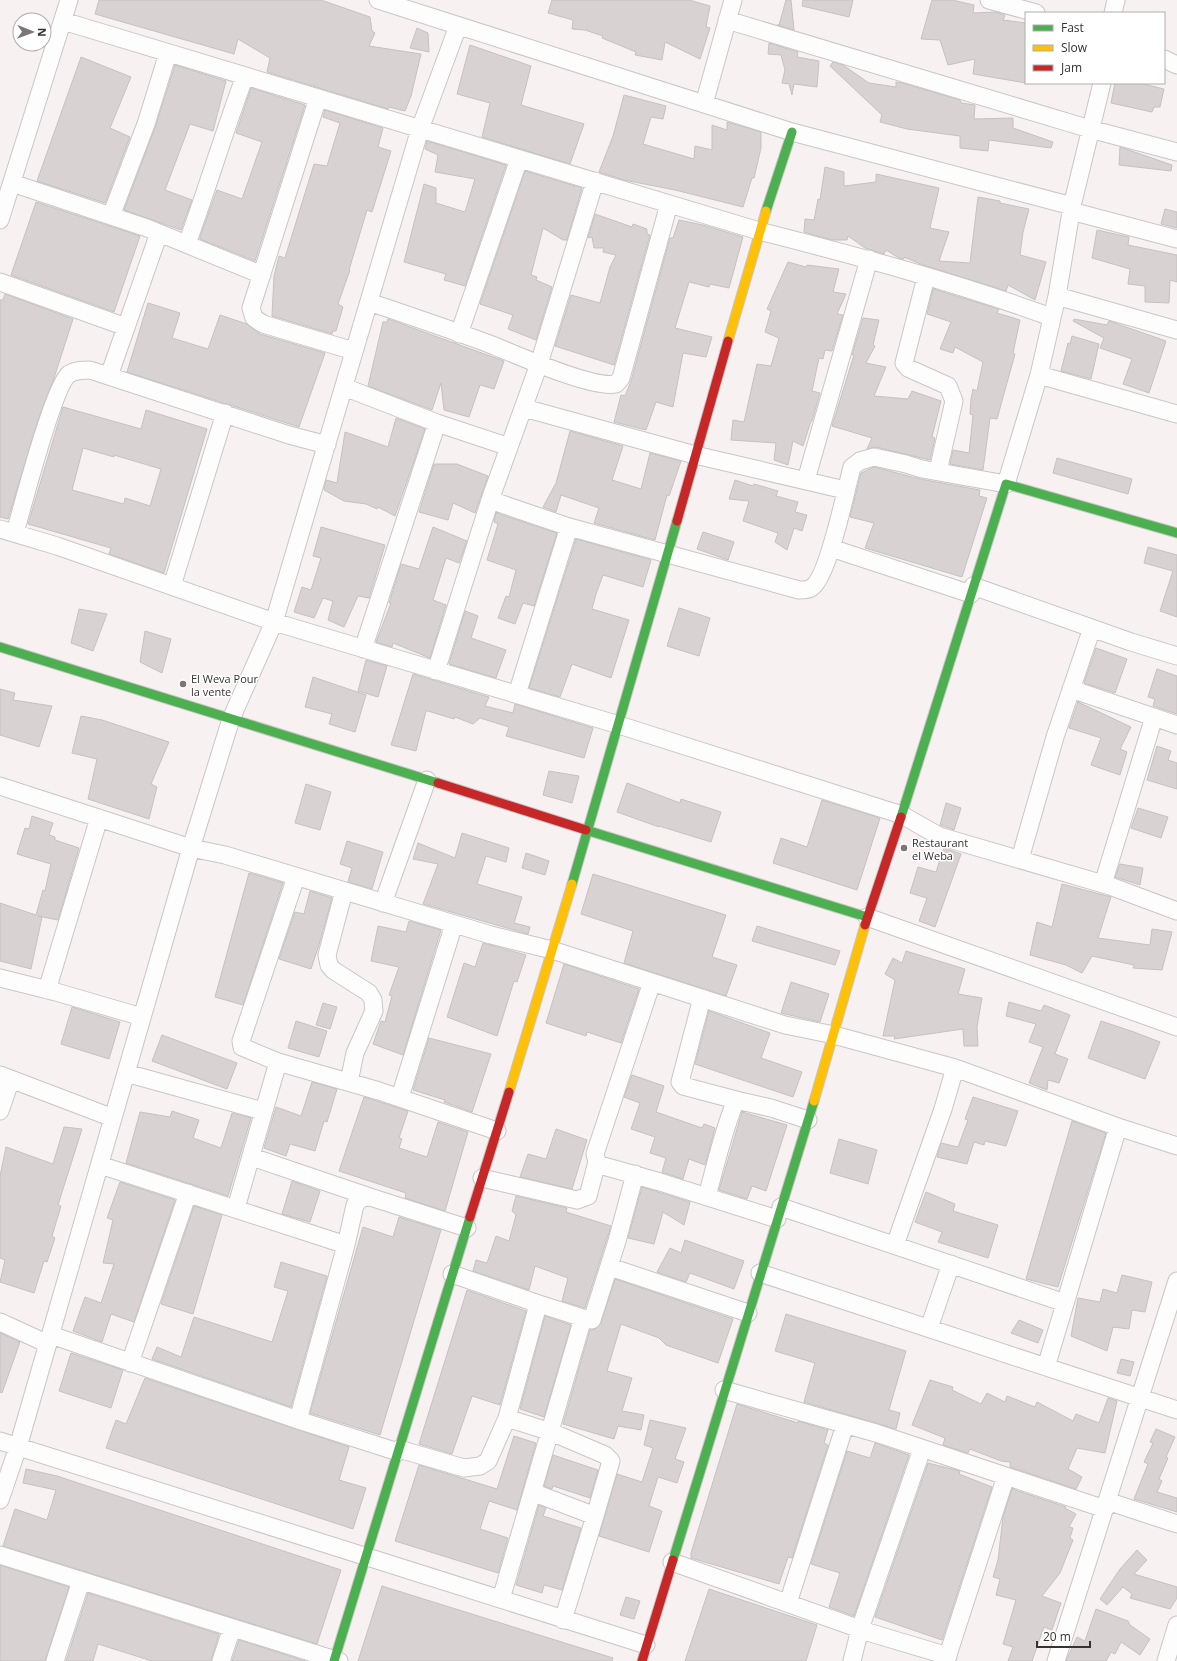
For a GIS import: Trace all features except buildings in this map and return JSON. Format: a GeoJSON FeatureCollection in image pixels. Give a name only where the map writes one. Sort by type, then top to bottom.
{"type":"FeatureCollection","features":[{"type":"Feature","properties":{"kind":"street"},"geometry":{"type":"LineString","coordinates":[[0,220],[63,22],[68,0]]}},
{"type":"Feature","properties":{"kind":"street"},"geometry":{"type":"LineString","coordinates":[[378,0],[792,132],[1071,208],[1177,239]]}},
{"type":"Feature","properties":{"kind":"street"},"geometry":{"type":"LineString","coordinates":[[704,104],[733,0]]}},
{"type":"Feature","properties":{"kind":"street"},"geometry":{"type":"LineString","coordinates":[[989,0],[1032,12]]}},
{"type":"Feature","properties":{"kind":"street"},"geometry":{"type":"LineString","coordinates":[[1113,12],[1116,0]]}},
{"type":"Feature","properties":{"kind":"street"},"geometry":{"type":"LineString","coordinates":[[727,20],[1090,129],[1177,152]]}},
{"type":"Feature","properties":{"kind":"street"},"geometry":{"type":"LineString","coordinates":[[63,22],[669,204],[759,230],[869,259],[995,297],[1051,317]]}},
{"type":"Feature","properties":{"kind":"street"},"geometry":{"type":"LineString","coordinates":[[0,1500],[18,1447],[191,848],[231,719],[274,622],[420,129],[458,26]]}},
{"type":"Feature","properties":{"kind":"street"},"geometry":{"type":"LineString","coordinates":[[111,216],[146,124],[168,53]]}},
{"type":"Feature","properties":{"kind":"street"},"geometry":{"type":"LineString","coordinates":[[1165,59],[1177,65]]}},
{"type":"Feature","properties":{"kind":"street"},"geometry":{"type":"LineString","coordinates":[[187,244],[204,197],[222,138],[245,76]]}},
{"type":"Feature","properties":{"kind":"street"},"geometry":{"type":"LineString","coordinates":[[0,1442],[501,1599],[563,1620],[647,1656],[672,1562],[834,1035],[867,917],[902,815],[1039,375],[1057,296],[1071,208],[1102,84]]}},
{"type":"Feature","properties":{"kind":"street"},"geometry":{"type":"LineString","coordinates":[[318,98],[251,308],[254,318],[264,324],[354,351]]}},
{"type":"Feature","properties":{"kind":"street"},"geometry":{"type":"LineString","coordinates":[[0,1555],[336,1660],[366,1557],[588,830],[668,554],[759,230],[792,132]]}},
{"type":"Feature","properties":{"kind":"street"},"geometry":{"type":"LineString","coordinates":[[460,334],[519,159]]}},
{"type":"Feature","properties":{"kind":"street"},"geometry":{"type":"LineString","coordinates":[[436,671],[490,500],[539,364],[595,181]]}},
{"type":"Feature","properties":{"kind":"street"},"geometry":{"type":"LineString","coordinates":[[12,183],[159,233],[262,275]]}},
{"type":"Feature","properties":{"kind":"street"},"geometry":{"type":"LineString","coordinates":[[369,302],[539,364],[604,385],[616,384],[621,378],[669,204]]}},
{"type":"Feature","properties":{"kind":"street"},"geometry":{"type":"LineString","coordinates":[[109,376],[159,233]]}},
{"type":"Feature","properties":{"kind":"street"},"geometry":{"type":"LineString","coordinates":[[806,480],[869,259]]}},
{"type":"Feature","properties":{"kind":"street"},"geometry":{"type":"LineString","coordinates":[[926,277],[904,363],[908,368],[948,386],[952,394],[954,401],[938,471]]}},
{"type":"Feature","properties":{"kind":"street"},"geometry":{"type":"LineString","coordinates":[[0,282],[126,327]]}},
{"type":"Feature","properties":{"kind":"street"},"geometry":{"type":"LineString","coordinates":[[1057,296],[1177,330]]}},
{"type":"Feature","properties":{"kind":"street"},"geometry":{"type":"LineString","coordinates":[[327,445],[289,435],[90,370],[78,370],[68,375],[59,392],[8,531],[274,622],[619,725],[902,815],[939,836],[1103,884],[1177,911]]}},
{"type":"Feature","properties":{"kind":"street"},"geometry":{"type":"LineString","coordinates":[[1039,375],[1177,414]]}},
{"type":"Feature","properties":{"kind":"street"},"geometry":{"type":"LineString","coordinates":[[344,387],[437,423],[509,447]]}},
{"type":"Feature","properties":{"kind":"street"},"geometry":{"type":"LineString","coordinates":[[524,408],[695,455],[846,490]]}},
{"type":"Feature","properties":{"kind":"street"},"geometry":{"type":"LineString","coordinates":[[172,586],[225,413]]}},
{"type":"Feature","properties":{"kind":"street"},"geometry":{"type":"LineString","coordinates":[[363,649],[437,423]]}},
{"type":"Feature","properties":{"kind":"street"},"geometry":{"type":"LineString","coordinates":[[490,500],[569,527],[799,590],[811,588],[821,577],[831,548],[852,467],[860,460],[874,457],[1006,484],[1177,533]]}},
{"type":"Feature","properties":{"kind":"street"},"geometry":{"type":"LineString","coordinates":[[517,694],[569,527]]}},
{"type":"Feature","properties":{"kind":"street"},"geometry":{"type":"LineString","coordinates":[[831,548],[972,590],[1177,656]]}},
{"type":"Feature","properties":{"kind":"street"},"geometry":{"type":"LineString","coordinates":[[1020,859],[1055,737],[1092,628]]}},
{"type":"Feature","properties":{"kind":"street"},"geometry":{"type":"LineString","coordinates":[[0,647],[867,917],[1177,1027]]}},
{"type":"Feature","properties":{"kind":"street"},"geometry":{"type":"LineString","coordinates":[[1072,689],[1177,725]]}},
{"type":"Feature","properties":{"kind":"street"},"geometry":{"type":"LineString","coordinates":[[1103,884],[1154,717]]}},
{"type":"Feature","properties":{"kind":"street"},"geometry":{"type":"LineString","coordinates":[[383,903],[427,780]]}},
{"type":"Feature","properties":{"kind":"street"},"geometry":{"type":"LineString","coordinates":[[0,786],[191,848],[225,855],[454,924],[552,950],[785,1025],[834,1035],[955,1068],[1118,1127],[1177,1146]]}},
{"type":"Feature","properties":{"kind":"street"},"geometry":{"type":"LineString","coordinates":[[48,990],[98,818]]}},
{"type":"Feature","properties":{"kind":"street"},"geometry":{"type":"LineString","coordinates":[[296,877],[240,1043],[242,1047],[278,1062],[400,1098],[497,1131]]}},
{"type":"Feature","properties":{"kind":"street"},"geometry":{"type":"LineString","coordinates":[[344,891],[327,955],[329,965],[333,970],[370,993],[374,1000],[374,1011],[355,1053],[349,1082]]}},
{"type":"Feature","properties":{"kind":"street"},"geometry":{"type":"LineString","coordinates":[[400,1098],[454,924]]}},
{"type":"Feature","properties":{"kind":"street"},"geometry":{"type":"LineString","coordinates":[[0,978],[142,1017]]}},
{"type":"Feature","properties":{"kind":"street"},"geometry":{"type":"LineString","coordinates":[[482,1178],[552,1195],[581,1200],[588,1196],[597,1162],[595,1154],[652,982]]}},
{"type":"Feature","properties":{"kind":"street"},"geometry":{"type":"LineString","coordinates":[[702,998],[680,1082],[684,1086],[771,1108],[808,1120]]}},
{"type":"Feature","properties":{"kind":"street"},"geometry":{"type":"LineString","coordinates":[[236,1208],[252,1157],[263,1117],[263,1111],[278,1062]]}},
{"type":"Feature","properties":{"kind":"street"},"geometry":{"type":"LineString","coordinates":[[895,1245],[943,1110],[955,1068]]}},
{"type":"Feature","properties":{"kind":"street"},"geometry":{"type":"LineString","coordinates":[[126,1073],[263,1111]]}},
{"type":"Feature","properties":{"kind":"street"},"geometry":{"type":"LineString","coordinates":[[0,1111],[5,1077],[113,1118]]}},
{"type":"Feature","properties":{"kind":"street"},"geometry":{"type":"LineString","coordinates":[[707,1196],[724,1137],[725,1126],[736,1100]]}},
{"type":"Feature","properties":{"kind":"street"},"geometry":{"type":"LineString","coordinates":[[1046,1367],[1118,1127]]}},
{"type":"Feature","properties":{"kind":"street"},"geometry":{"type":"LineString","coordinates":[[252,1157],[467,1228]]}},
{"type":"Feature","properties":{"kind":"street"},"geometry":{"type":"LineString","coordinates":[[597,1162],[600,1165],[707,1196],[779,1213],[895,1245],[1066,1303]]}},
{"type":"Feature","properties":{"kind":"street"},"geometry":{"type":"LineString","coordinates":[[100,1165],[346,1245]]}},
{"type":"Feature","properties":{"kind":"street"},"geometry":{"type":"LineString","coordinates":[[452,1274],[536,1303],[592,1320],[610,1267],[635,1174]]}},
{"type":"Feature","properties":{"kind":"street"},"geometry":{"type":"LineString","coordinates":[[130,1363],[188,1193]]}},
{"type":"Feature","properties":{"kind":"street"},"geometry":{"type":"LineString","coordinates":[[298,1420],[346,1245],[355,1205],[362,1198],[370,1197]]}},
{"type":"Feature","properties":{"kind":"street"},"geometry":{"type":"LineString","coordinates":[[929,1328],[950,1264]]}},
{"type":"Feature","properties":{"kind":"street"},"geometry":{"type":"LineString","coordinates":[[610,1267],[748,1313]]}},
{"type":"Feature","properties":{"kind":"street"},"geometry":{"type":"LineString","coordinates":[[760,1273],[1177,1410]]}},
{"type":"Feature","properties":{"kind":"street"},"geometry":{"type":"LineString","coordinates":[[1056,1661],[1177,1281]]}},
{"type":"Feature","properties":{"kind":"street"},"geometry":{"type":"LineString","coordinates":[[0,1322],[49,1339],[130,1363],[298,1420],[454,1466],[473,1468],[488,1461],[508,1418],[536,1312],[536,1303]]}},
{"type":"Feature","properties":{"kind":"street"},"geometry":{"type":"LineString","coordinates":[[501,1599],[551,1432],[583,1318]]}},
{"type":"Feature","properties":{"kind":"street"},"geometry":{"type":"LineString","coordinates":[[724,1390],[922,1448],[1006,1476],[1177,1524]]}},
{"type":"Feature","properties":{"kind":"street"},"geometry":{"type":"LineString","coordinates":[[508,1418],[551,1432],[605,1455],[610,1461],[595,1516],[563,1620]]}},
{"type":"Feature","properties":{"kind":"street"},"geometry":{"type":"LineString","coordinates":[[788,1603],[845,1425]]}},
{"type":"Feature","properties":{"kind":"street"},"geometry":{"type":"LineString","coordinates":[[852,1661],[860,1629],[922,1448]]}},
{"type":"Feature","properties":{"kind":"street"},"geometry":{"type":"LineString","coordinates":[[672,1562],[947,1659],[1006,1476]]}},
{"type":"Feature","properties":{"kind":"street"},"geometry":{"type":"LineString","coordinates":[[532,1492],[595,1516]]}},
{"type":"Feature","properties":{"kind":"street"},"geometry":{"type":"LineString","coordinates":[[55,1661],[81,1581]]}},
{"type":"Feature","properties":{"kind":"street"},"geometry":{"type":"LineString","coordinates":[[1166,1661],[1177,1625]]}},
{"type":"Feature","properties":{"kind":"street"},"geometry":{"type":"LineString","coordinates":[[221,1661],[232,1628]]}},
{"type":"Feature","properties":{"kind":"traffic: fast"},"geometry":{"type":"LineString","coordinates":[[766,211],[792,132]]}},
{"type":"Feature","properties":{"kind":"traffic: fast"},"geometry":{"type":"LineString","coordinates":[[901,817],[1006,484],[1177,533]]}},
{"type":"Feature","properties":{"kind":"traffic: fast"},"geometry":{"type":"LineString","coordinates":[[572,884],[677,521]]}},
{"type":"Feature","properties":{"kind":"traffic: fast"},"geometry":{"type":"LineString","coordinates":[[0,647],[438,783]]}},
{"type":"Feature","properties":{"kind":"traffic: fast"},"geometry":{"type":"LineString","coordinates":[[586,830],[867,917]]}},
{"type":"Feature","properties":{"kind":"traffic: fast"},"geometry":{"type":"LineString","coordinates":[[673,1560],[814,1101]]}},
{"type":"Feature","properties":{"kind":"traffic: fast"},"geometry":{"type":"LineString","coordinates":[[334,1661],[470,1217]]}},
{"type":"Feature","properties":{"kind":"traffic: slow"},"geometry":{"type":"LineString","coordinates":[[728,341],[766,211]]}},
{"type":"Feature","properties":{"kind":"traffic: slow"},"geometry":{"type":"LineString","coordinates":[[509,1092],[572,884]]}},
{"type":"Feature","properties":{"kind":"traffic: slow"},"geometry":{"type":"LineString","coordinates":[[814,1101],[865,925]]}},
{"type":"Feature","properties":{"kind":"traffic: jam"},"geometry":{"type":"LineString","coordinates":[[677,521],[728,341]]}},
{"type":"Feature","properties":{"kind":"traffic: jam"},"geometry":{"type":"LineString","coordinates":[[438,783],[586,830]]}},
{"type":"Feature","properties":{"kind":"traffic: jam"},"geometry":{"type":"LineString","coordinates":[[865,925],[901,817]]}},
{"type":"Feature","properties":{"kind":"traffic: jam"},"geometry":{"type":"LineString","coordinates":[[470,1217],[509,1092]]}},
{"type":"Feature","properties":{"kind":"traffic: jam"},"geometry":{"type":"LineString","coordinates":[[642,1661],[673,1560]]}},
{"type":"Feature","properties":{"kind":"place","name":"El Weva Pour la vente"},"geometry":{"type":"Point","coordinates":[183,684]}},
{"type":"Feature","properties":{"kind":"place","name":"Restaurant el Weba"},"geometry":{"type":"Point","coordinates":[904,848]}}]}
